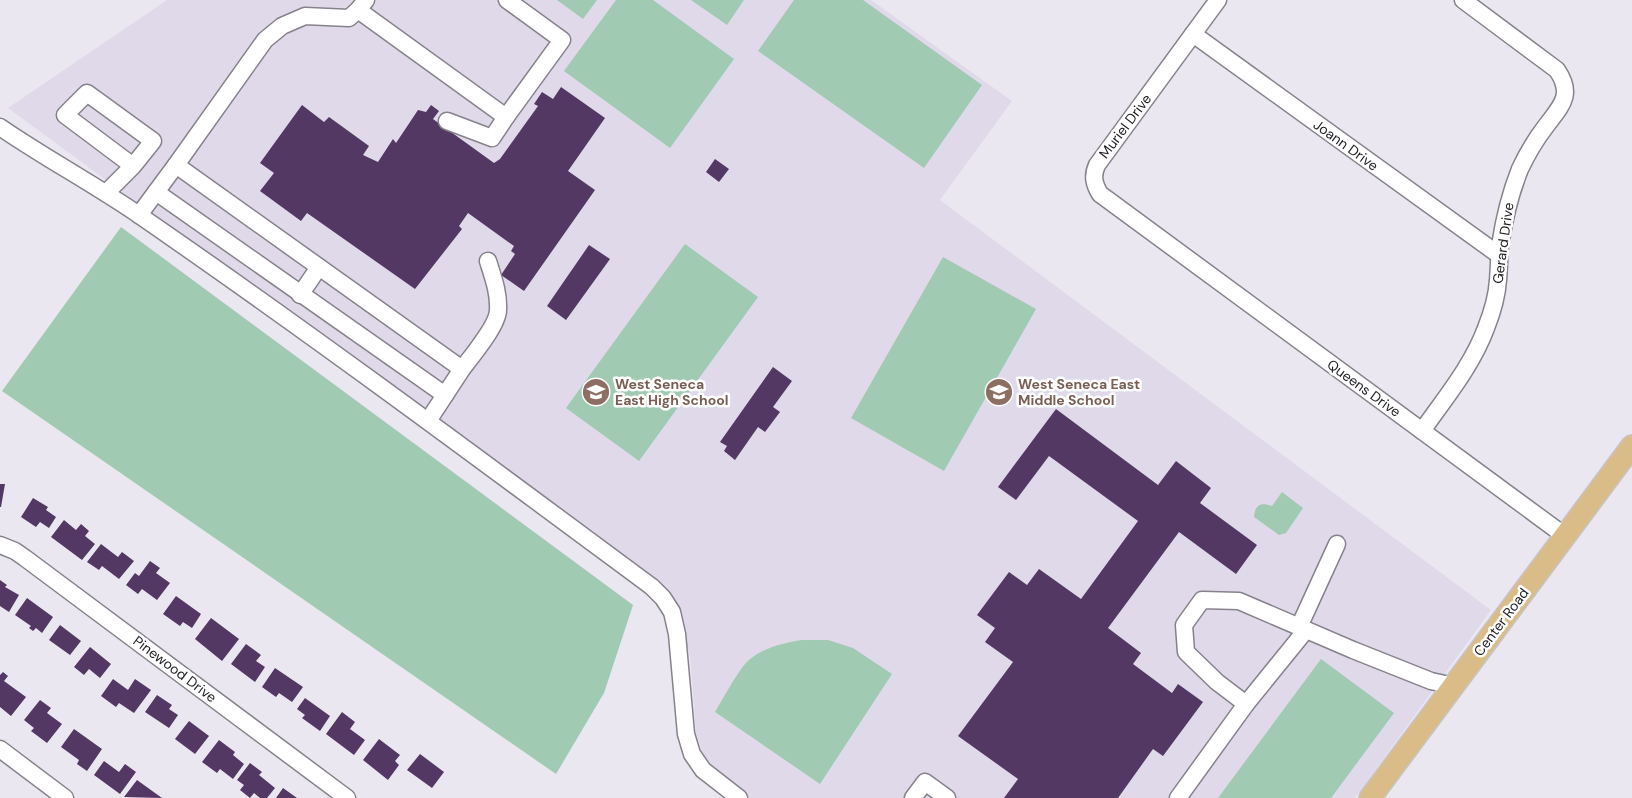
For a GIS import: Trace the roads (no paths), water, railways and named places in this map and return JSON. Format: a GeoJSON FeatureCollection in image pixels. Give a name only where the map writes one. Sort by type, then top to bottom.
{"type":"FeatureCollection","features":[{"type":"Feature","properties":{"kind":"main road","name":"Center Road"},"geometry":{"type":"LineString","coordinates":[[1370,798],[1632,446]]}},
{"type":"Feature","properties":{"kind":"street"},"geometry":{"type":"LineString","coordinates":[[447,121],[492,138],[562,40],[507,0]]}},
{"type":"Feature","properties":{"kind":"street","name":"Muriel Drive"},"geometry":{"type":"LineString","coordinates":[[1163,240],[1100,194],[1093,177],[1097,165],[1218,0]]}},
{"type":"Feature","properties":{"kind":"street","name":"Gerard Drive"},"geometry":{"type":"LineString","coordinates":[[1422,431],[1465,371],[1486,328],[1493,309],[1498,282],[1504,218],[1510,195],[1532,146],[1562,105],[1565,97],[1563,78],[1557,70],[1463,0]]}},
{"type":"Feature","properties":{"kind":"street"},"geometry":{"type":"LineString","coordinates":[[139,215],[265,40],[282,26],[305,16],[348,18],[362,5],[506,117]]}},
{"type":"Feature","properties":{"kind":"street","name":"Joann Drive"},"geometry":{"type":"LineString","coordinates":[[1193,34],[1499,256]]}},
{"type":"Feature","properties":{"kind":"street"},"geometry":{"type":"LineString","coordinates":[[106,193],[133,166],[153,140],[87,93],[65,115],[133,166]]}},
{"type":"Feature","properties":{"kind":"street"},"geometry":{"type":"LineString","coordinates":[[0,127],[139,215],[428,421],[652,587],[663,598],[672,612],[677,634],[686,734],[692,754],[703,770],[739,798]]}},
{"type":"Feature","properties":{"kind":"street"},"geometry":{"type":"LineString","coordinates":[[176,166],[462,369]]}},
{"type":"Feature","properties":{"kind":"street"},"geometry":{"type":"LineString","coordinates":[[156,192],[445,396]]}},
{"type":"Feature","properties":{"kind":"street","name":"Queens Drive"},"geometry":{"type":"LineString","coordinates":[[1163,240],[1565,536]]}},
{"type":"Feature","properties":{"kind":"street"},"geometry":{"type":"LineString","coordinates":[[428,421],[495,323],[499,312],[497,291],[488,261]]}},
{"type":"Feature","properties":{"kind":"street"},"geometry":{"type":"LineString","coordinates":[[300,295],[319,267]]}},
{"type":"Feature","properties":{"kind":"street"},"geometry":{"type":"LineString","coordinates":[[1178,798],[1302,628],[1337,544]]}},
{"type":"Feature","properties":{"kind":"street","name":"Pinewood Drive"},"geometry":{"type":"LineString","coordinates":[[0,545],[15,551],[25,558],[347,798]]}},
{"type":"Feature","properties":{"kind":"street"},"geometry":{"type":"LineString","coordinates":[[1246,704],[1217,682],[1186,652],[1184,625],[1202,600],[1239,601],[1431,681],[1454,686]]}},
{"type":"Feature","properties":{"kind":"street"},"geometry":{"type":"LineString","coordinates":[[0,749],[65,798]]}},
{"type":"Feature","properties":{"kind":"street"},"geometry":{"type":"LineString","coordinates":[[913,798],[925,782],[947,798]]}},
{"type":"Feature","properties":{"kind":"place","name":"West Seneca East High School"},"geometry":{"type":"Point","coordinates":[596,392]}},
{"type":"Feature","properties":{"kind":"place","name":"West Seneca East Middle School"},"geometry":{"type":"Point","coordinates":[999,392]}}]}
